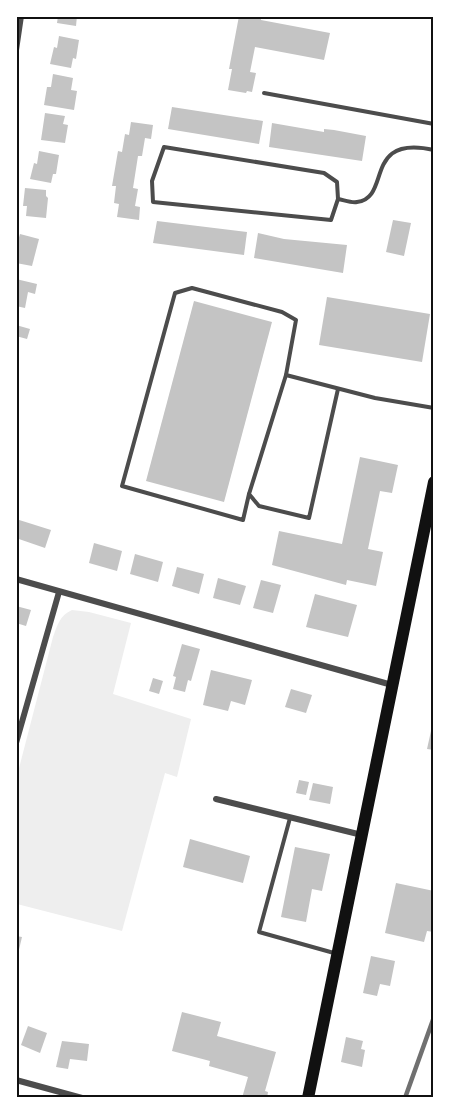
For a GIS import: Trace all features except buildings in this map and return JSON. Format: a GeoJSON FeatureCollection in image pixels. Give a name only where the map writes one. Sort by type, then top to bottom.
{"type":"FeatureCollection","features":[{"type":"Feature","properties":{"kind":"main road"},"geometry":{"type":"LineString","coordinates":[[308,1098],[434,482]]}},
{"type":"Feature","properties":{"kind":"street"},"geometry":{"type":"LineString","coordinates":[[16,50],[21,16]]}},
{"type":"Feature","properties":{"kind":"street"},"geometry":{"type":"LineString","coordinates":[[16,579],[392,685]]}},
{"type":"Feature","properties":{"kind":"street"},"geometry":{"type":"LineString","coordinates":[[16,743],[59,592]]}},
{"type":"Feature","properties":{"kind":"street"},"geometry":{"type":"LineString","coordinates":[[216,799],[362,835]]}},
{"type":"Feature","properties":{"kind":"street"},"geometry":{"type":"LineString","coordinates":[[16,1080],[82,1098]]}},
{"type":"Feature","properties":{"kind":"lane"},"geometry":{"type":"LineString","coordinates":[[264,93],[434,124]]}},
{"type":"Feature","properties":{"kind":"lane"},"geometry":{"type":"LineString","coordinates":[[164,147],[324,173],[337,182],[338,199],[331,220],[153,202],[152,181],[164,147]]}},
{"type":"Feature","properties":{"kind":"lane"},"geometry":{"type":"LineString","coordinates":[[338,199],[355,203],[365,200],[373,192],[382,165],[395,151],[404,147],[434,150]]}},
{"type":"Feature","properties":{"kind":"lane"},"geometry":{"type":"LineString","coordinates":[[192,288],[282,312],[296,320],[286,375],[243,520],[122,486],[175,293],[192,288]]}},
{"type":"Feature","properties":{"kind":"lane"},"geometry":{"type":"LineString","coordinates":[[286,375],[375,398],[434,408]]}},
{"type":"Feature","properties":{"kind":"lane"},"geometry":{"type":"LineString","coordinates":[[249,494],[259,506],[309,518],[338,389]]}},
{"type":"Feature","properties":{"kind":"lane"},"geometry":{"type":"LineString","coordinates":[[290,817],[259,932],[338,954]]}},
{"type":"Feature","properties":{"kind":"shaded area"},"geometry":{"type":"Polygon","coordinates":[[[72,610],[131,623],[113,694],[191,719],[177,777],[165,773],[122,931],[17,904],[17,776],[53,637],[62,618],[72,610]]]}},
{"type":"Feature","properties":{"kind":"railway"},"geometry":{"type":"LineString","coordinates":[[405,1098],[434,1017]]}}]}
